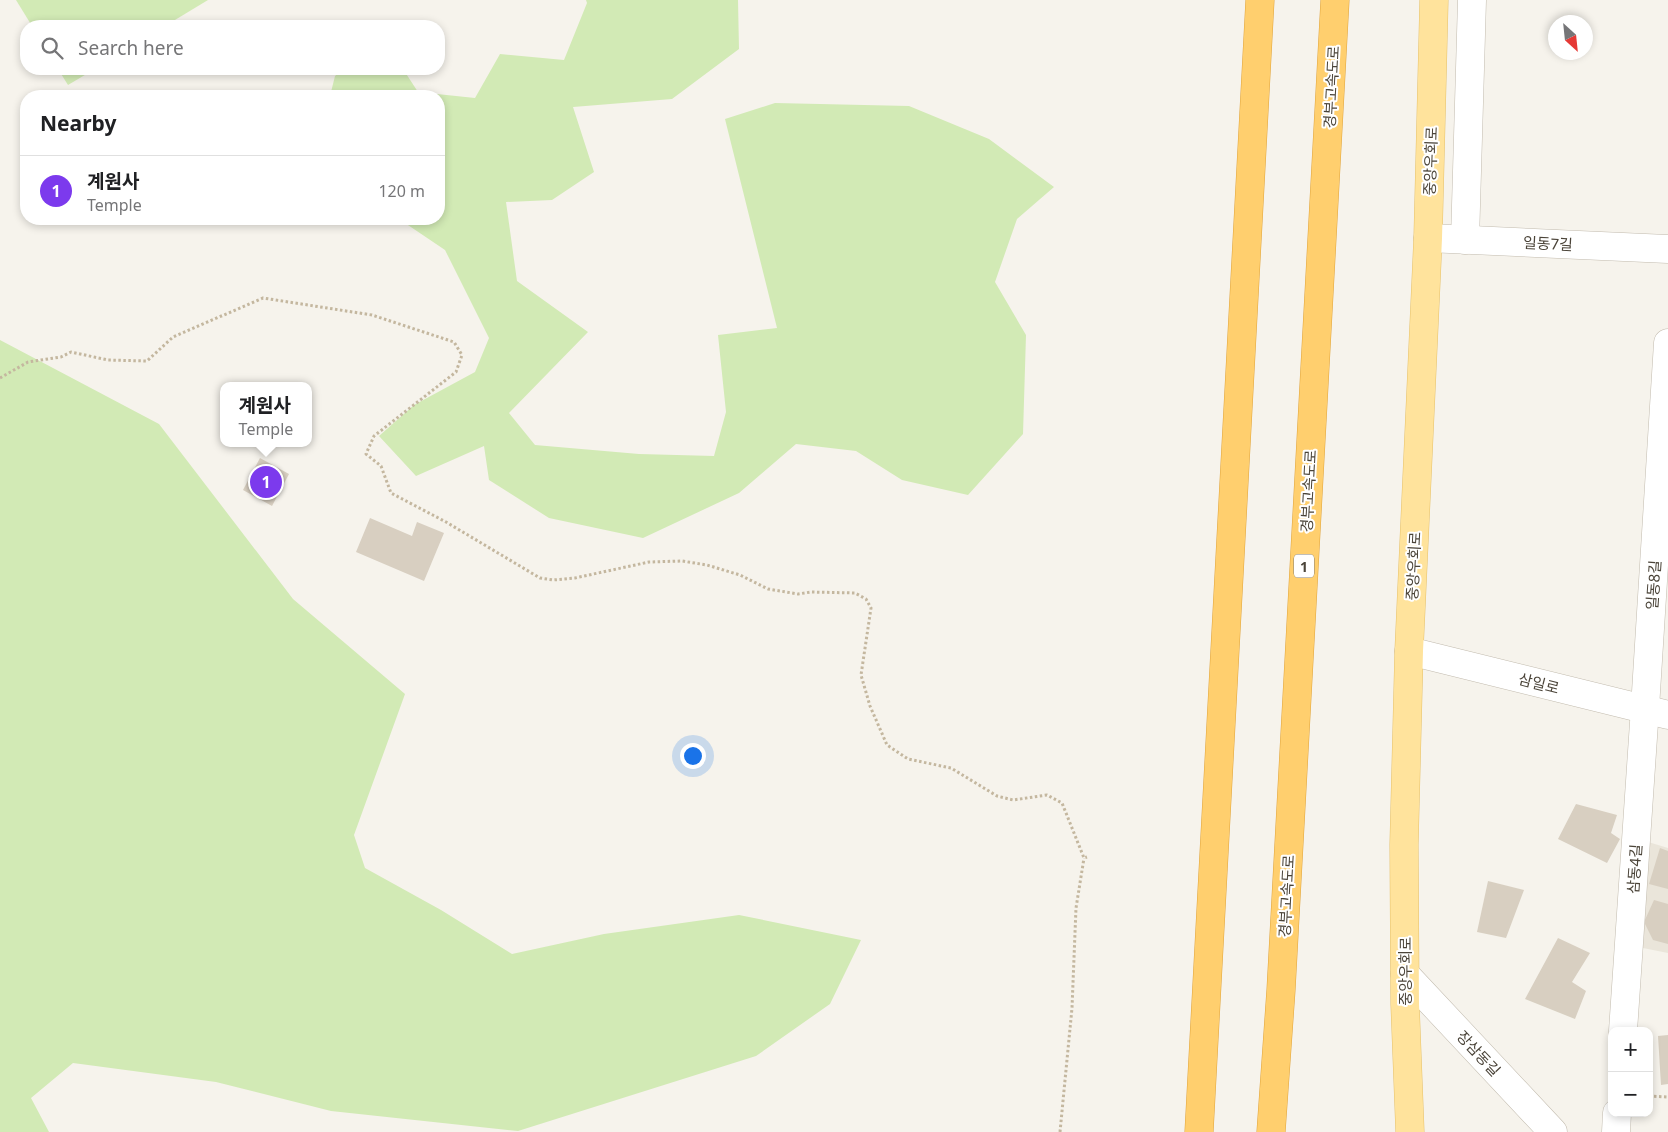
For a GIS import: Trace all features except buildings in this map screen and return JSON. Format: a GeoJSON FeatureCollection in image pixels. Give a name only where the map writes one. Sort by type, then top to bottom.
{"type":"FeatureCollection","features":[{"type":"Feature","properties":{"kind":"highway"},"geometry":{"type":"LineString","coordinates":[[1199,1132],[1260,0]]}},
{"type":"Feature","properties":{"kind":"highway","name":"경부고속도로"},"geometry":{"type":"LineString","coordinates":[[1271,1132],[1281,990],[1335,0]]}},
{"type":"Feature","properties":{"kind":"main road","name":"중앙우회로"},"geometry":{"type":"LineString","coordinates":[[1410,1132],[1405,974],[1404,845],[1409,651],[1428,238],[1434,0]]}},
{"type":"Feature","properties":{"kind":"street"},"geometry":{"type":"LineString","coordinates":[[1465,240],[1472,0]]}},
{"type":"Feature","properties":{"kind":"street","name":"일동7길"},"geometry":{"type":"LineString","coordinates":[[1428,238],[1668,249]]}},
{"type":"Feature","properties":{"kind":"street","name":"일동8길"},"geometry":{"type":"LineString","coordinates":[[1657,712],[1668,343]]}},
{"type":"Feature","properties":{"kind":"street","name":"삼일로"},"geometry":{"type":"LineString","coordinates":[[1409,651],[1657,712]]}},
{"type":"Feature","properties":{"kind":"street","name":"삼동4길"},"geometry":{"type":"LineString","coordinates":[[1623,1027],[1657,712]]}},
{"type":"Feature","properties":{"kind":"street","name":"장삼동길"},"geometry":{"type":"LineString","coordinates":[[1405,974],[1553,1132]]}},
{"type":"Feature","properties":{"kind":"street"},"geometry":{"type":"LineString","coordinates":[[1616,1132],[1617,1117]]}},
{"type":"Feature","properties":{"kind":"path"},"geometry":{"type":"LineString","coordinates":[[0,378],[28,362],[61,357],[71,352],[108,360],[146,361],[173,337],[264,298],[372,315],[454,342],[462,354],[456,372],[374,436],[366,454],[380,466],[390,493],[446,522],[540,578],[553,580],[575,578],[649,562],[682,562],[707,565],[740,575],[768,589],[798,594],[811,592],[855,592],[866,599],[871,608],[861,676],[870,706],[888,746],[908,759],[951,768],[997,796],[1013,800],[1047,795],[1062,804],[1085,857],[1076,908],[1072,1008],[1060,1132]]}},
{"type":"Feature","properties":{"kind":"path"},"geometry":{"type":"LineString","coordinates":[[1653,1096],[1668,1097]]}},
{"type":"Feature","properties":{"kind":"shaded area"},"geometry":{"type":"Polygon","coordinates":[[[1645,841],[1668,848],[1668,953],[1633,946],[1645,841]]]}},
{"type":"Feature","properties":{"kind":"green space"},"geometry":{"type":"Polygon","coordinates":[[[16,0],[208,0],[175,20],[28,20],[16,0]]]}},
{"type":"Feature","properties":{"kind":"green space"},"geometry":{"type":"Polygon","coordinates":[[[586,0],[738,0],[739,49],[672,99],[573,107],[594,172],[552,200],[506,202],[517,281],[588,332],[509,413],[535,445],[639,454],[714,456],[726,412],[718,335],[777,328],[725,119],[775,103],[909,106],[989,139],[1054,187],[1017,219],[995,282],[1026,335],[1023,434],[968,495],[902,480],[856,451],[796,444],[739,493],[643,538],[549,518],[489,480],[484,446],[416,476],[379,436],[414,405],[475,372],[489,338],[445,250],[408,225],[445,225],[445,95],[475,98],[500,54],[564,60],[587,3],[586,0]]]}},
{"type":"Feature","properties":{"kind":"green space"},"geometry":{"type":"Polygon","coordinates":[[[62,75],[85,75],[68,85],[62,75]]]}},
{"type":"Feature","properties":{"kind":"green space"},"geometry":{"type":"Polygon","coordinates":[[[336,75],[407,75],[417,90],[332,90],[336,75]]]}},
{"type":"Feature","properties":{"kind":"green space"},"geometry":{"type":"Polygon","coordinates":[[[0,340],[159,424],[293,599],[405,694],[354,835],[365,868],[441,910],[512,954],[604,934],[739,915],[861,940],[830,1004],[756,1056],[518,1131],[331,1111],[216,1082],[73,1063],[31,1098],[49,1132],[0,1132],[0,340]]]}},
{"type":"Feature","properties":{"kind":"place","name":"계원사"},"geometry":{"type":"Point","coordinates":[266,482]}}]}
